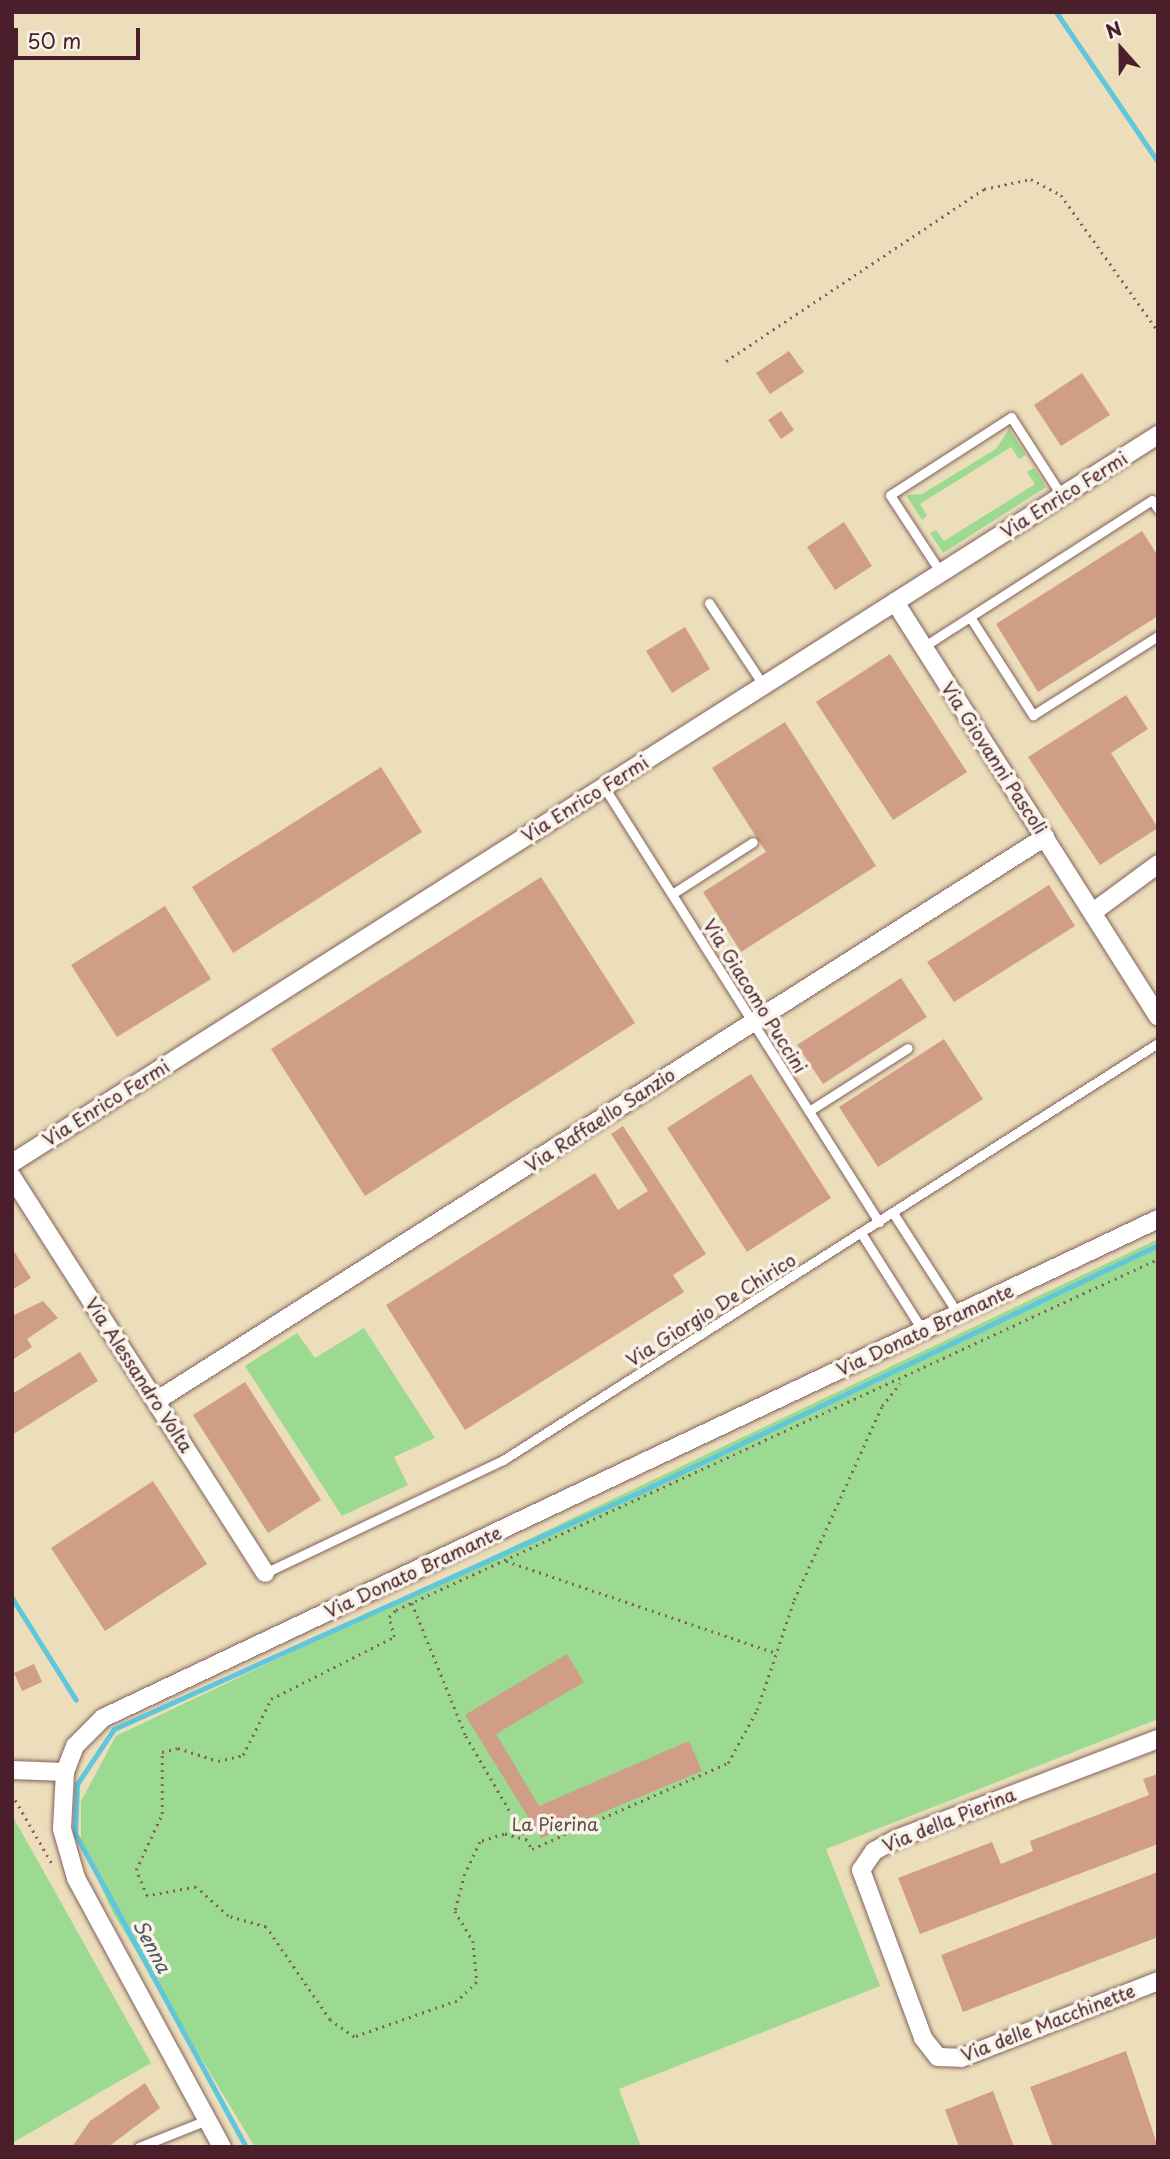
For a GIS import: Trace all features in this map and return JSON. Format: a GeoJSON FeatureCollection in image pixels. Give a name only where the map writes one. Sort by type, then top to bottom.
{"type":"FeatureCollection","features":[{"type":"Feature","properties":{"kind":"street","name":"Via Enrico Fermi"},"geometry":{"type":"LineString","coordinates":[[12,1163],[1158,435]]}},
{"type":"Feature","properties":{"kind":"street","name":"Via Giovanni Pascoli"},"geometry":{"type":"LineString","coordinates":[[895,602],[1158,1017]]}},
{"type":"Feature","properties":{"kind":"street","name":"Via Raffaello Sanzio"},"geometry":{"type":"LineString","coordinates":[[156,1401],[1045,837]]}},
{"type":"Feature","properties":{"kind":"street"},"geometry":{"type":"LineString","coordinates":[[1093,912],[1158,864]]}},
{"type":"Feature","properties":{"kind":"street","name":"Via Alessandro Volta"},"geometry":{"type":"LineString","coordinates":[[12,1177],[265,1573]]}},
{"type":"Feature","properties":{"kind":"street","name":"Via Donato Bramante"},"geometry":{"type":"LineString","coordinates":[[222,2147],[76,1878],[62,1829],[65,1772],[75,1746],[103,1718],[1158,1219]]}},
{"type":"Feature","properties":{"kind":"street","name":"Via della Pierina"},"geometry":{"type":"LineString","coordinates":[[938,2057],[923,2038],[866,1898],[861,1870],[874,1851],[1158,1739]]}},
{"type":"Feature","properties":{"kind":"street"},"geometry":{"type":"LineString","coordinates":[[12,1770],[65,1772]]}},
{"type":"Feature","properties":{"kind":"street","name":"Via delle Macchinette"},"geometry":{"type":"LineString","coordinates":[[938,2057],[961,2058],[1158,1981]]}},
{"type":"Feature","properties":{"kind":"lane"},"geometry":{"type":"LineString","coordinates":[[940,573],[890,495],[1011,417],[1062,496]]}},
{"type":"Feature","properties":{"kind":"lane"},"geometry":{"type":"LineString","coordinates":[[923,647],[1152,500],[1158,509]]}},
{"type":"Feature","properties":{"kind":"lane"},"geometry":{"type":"LineString","coordinates":[[709,603],[764,686]]}},
{"type":"Feature","properties":{"kind":"lane"},"geometry":{"type":"LineString","coordinates":[[970,617],[1033,715],[1158,636]]}},
{"type":"Feature","properties":{"kind":"lane","name":"Via Giacomo Puccini"},"geometry":{"type":"LineString","coordinates":[[604,787],[879,1222]]}},
{"type":"Feature","properties":{"kind":"lane"},"geometry":{"type":"LineString","coordinates":[[672,894],[753,842]]}},
{"type":"Feature","properties":{"kind":"lane","name":"Via Giorgio De Chirico"},"geometry":{"type":"LineString","coordinates":[[265,1573],[503,1460],[1158,1043]]}},
{"type":"Feature","properties":{"kind":"lane"},"geometry":{"type":"LineString","coordinates":[[809,1111],[908,1048]]}},
{"type":"Feature","properties":{"kind":"lane"},"geometry":{"type":"LineString","coordinates":[[893,1213],[958,1314]]}},
{"type":"Feature","properties":{"kind":"lane"},"geometry":{"type":"LineString","coordinates":[[861,1233],[923,1331]]}},
{"type":"Feature","properties":{"kind":"lane"},"geometry":{"type":"LineString","coordinates":[[139,2147],[207,2120]]}},
{"type":"Feature","properties":{"kind":"path"},"geometry":{"type":"LineString","coordinates":[[726,361],[984,189],[1031,179],[1061,195],[1158,331]]}},
{"type":"Feature","properties":{"kind":"path"},"geometry":{"type":"LineString","coordinates":[[527,1840],[504,1834],[480,1842],[465,1874],[455,1911],[473,1941],[477,1982],[457,2001],[354,2037],[330,2020],[266,1927],[228,1916],[196,1887],[147,1896],[136,1870],[162,1814],[162,1752],[178,1748],[218,1761],[243,1755],[271,1699],[394,1637],[389,1617],[412,1603],[902,1380],[1158,1259]]}},
{"type":"Feature","properties":{"kind":"path"},"geometry":{"type":"LineString","coordinates":[[412,1603],[466,1736],[532,1849],[728,1763],[757,1710],[776,1653],[882,1406],[902,1380]]}},
{"type":"Feature","properties":{"kind":"path"},"geometry":{"type":"LineString","coordinates":[[506,1561],[776,1653]]}},
{"type":"Feature","properties":{"kind":"green space"},"geometry":{"type":"Polygon","coordinates":[[[1009,429],[1026,455],[1019,459],[1011,447],[920,504],[927,516],[922,520],[906,495],[922,494],[996,449],[1009,429]]]}},
{"type":"Feature","properties":{"kind":"green space"},"geometry":{"type":"Polygon","coordinates":[[[1034,468],[1046,487],[943,553],[930,533],[936,530],[944,541],[1035,484],[1027,472],[1034,468]]]}},
{"type":"Feature","properties":{"kind":"green space","name":"La Pierina"},"geometry":{"type":"Polygon","coordinates":[[[1158,1239],[1158,1719],[826,1849],[880,1986],[619,2089],[641,2147],[255,2147],[113,1913],[81,1843],[81,1801],[116,1736],[1158,1239]]]}},
{"type":"Feature","properties":{"kind":"green space"},"geometry":{"type":"Polygon","coordinates":[[[364,1328],[435,1438],[394,1457],[408,1485],[342,1516],[245,1366],[297,1333],[315,1358],[364,1328]]]}},
{"type":"Feature","properties":{"kind":"green space"},"geometry":{"type":"Polygon","coordinates":[[[12,1815],[151,2063],[12,2143],[12,1815]]]}},
{"type":"Feature","properties":{"kind":"building"},"geometry":{"type":"Polygon","coordinates":[[[789,351],[804,372],[770,394],[756,373],[789,351]]]}},
{"type":"Feature","properties":{"kind":"building"},"geometry":{"type":"Polygon","coordinates":[[[1082,373],[1110,415],[1061,446],[1034,405],[1082,373]]]}},
{"type":"Feature","properties":{"kind":"building"},"geometry":{"type":"Polygon","coordinates":[[[781,411],[794,430],[781,439],[768,420],[781,411]]]}},
{"type":"Feature","properties":{"kind":"building"},"geometry":{"type":"Polygon","coordinates":[[[844,522],[872,566],[835,590],[807,547],[844,522]]]}},
{"type":"Feature","properties":{"kind":"building"},"geometry":{"type":"Polygon","coordinates":[[[1142,531],[1158,556],[1158,616],[1038,692],[996,624],[1142,531]]]}},
{"type":"Feature","properties":{"kind":"building"},"geometry":{"type":"Polygon","coordinates":[[[685,627],[710,669],[672,693],[646,651],[685,627]]]}},
{"type":"Feature","properties":{"kind":"building"},"geometry":{"type":"Polygon","coordinates":[[[890,654],[967,772],[893,820],[816,702],[890,654]]]}},
{"type":"Feature","properties":{"kind":"building"},"geometry":{"type":"Polygon","coordinates":[[[1126,695],[1148,729],[1111,753],[1158,828],[1100,865],[1028,757],[1126,695]]]}},
{"type":"Feature","properties":{"kind":"building"},"geometry":{"type":"Polygon","coordinates":[[[785,722],[876,866],[741,952],[703,892],[766,852],[712,768],[785,722]]]}},
{"type":"Feature","properties":{"kind":"building"},"geometry":{"type":"Polygon","coordinates":[[[381,767],[422,832],[233,953],[192,887],[381,767]]]}},
{"type":"Feature","properties":{"kind":"building"},"geometry":{"type":"Polygon","coordinates":[[[541,877],[635,1023],[365,1196],[271,1049],[541,877]]]}},
{"type":"Feature","properties":{"kind":"building"},"geometry":{"type":"Polygon","coordinates":[[[1049,885],[1075,926],[954,1002],[927,962],[1049,885]]]}},
{"type":"Feature","properties":{"kind":"building"},"geometry":{"type":"Polygon","coordinates":[[[165,906],[211,979],[117,1037],[71,965],[165,906]]]}},
{"type":"Feature","properties":{"kind":"building"},"geometry":{"type":"Polygon","coordinates":[[[901,978],[927,1017],[823,1084],[797,1045],[901,978]]]}},
{"type":"Feature","properties":{"kind":"building"},"geometry":{"type":"Polygon","coordinates":[[[944,1039],[983,1099],[878,1167],[839,1107],[944,1039]]]}},
{"type":"Feature","properties":{"kind":"building"},"geometry":{"type":"Polygon","coordinates":[[[751,1074],[831,1198],[747,1252],[667,1128],[751,1074]]]}},
{"type":"Feature","properties":{"kind":"building"},"geometry":{"type":"Polygon","coordinates":[[[623,1126],[706,1254],[673,1275],[684,1292],[465,1430],[386,1305],[595,1173],[618,1210],[648,1191],[611,1134],[623,1126]]]}},
{"type":"Feature","properties":{"kind":"building"},"geometry":{"type":"Polygon","coordinates":[[[12,1248],[31,1278],[12,1290],[12,1248]]]}},
{"type":"Feature","properties":{"kind":"building"},"geometry":{"type":"Polygon","coordinates":[[[43,1301],[58,1318],[27,1339],[32,1347],[12,1360],[12,1316],[43,1301]]]}},
{"type":"Feature","properties":{"kind":"building"},"geometry":{"type":"Polygon","coordinates":[[[80,1352],[98,1381],[12,1435],[12,1394],[80,1352]]]}},
{"type":"Feature","properties":{"kind":"building"},"geometry":{"type":"Polygon","coordinates":[[[245,1382],[321,1500],[268,1533],[193,1415],[245,1382]]]}},
{"type":"Feature","properties":{"kind":"building"},"geometry":{"type":"Polygon","coordinates":[[[153,1481],[207,1564],[105,1631],[51,1548],[153,1481]]]}},
{"type":"Feature","properties":{"kind":"building"},"geometry":{"type":"Polygon","coordinates":[[[567,1654],[584,1682],[496,1734],[539,1806],[689,1741],[702,1771],[541,1838],[465,1715],[567,1654]]]}},
{"type":"Feature","properties":{"kind":"building"},"geometry":{"type":"Polygon","coordinates":[[[34,1664],[42,1682],[22,1691],[14,1673],[34,1664]]]}},
{"type":"Feature","properties":{"kind":"building"},"geometry":{"type":"Polygon","coordinates":[[[1158,1774],[1158,1844],[920,1934],[898,1878],[992,1842],[1001,1864],[1033,1851],[1030,1841],[1149,1795],[1143,1779],[1158,1774]]]}},
{"type":"Feature","properties":{"kind":"building"},"geometry":{"type":"Polygon","coordinates":[[[1158,1872],[1158,1937],[963,2012],[941,1955],[1158,1872]]]}},
{"type":"Feature","properties":{"kind":"building"},"geometry":{"type":"Polygon","coordinates":[[[1126,2051],[1158,2147],[1053,2147],[1030,2087],[1126,2051]]]}},
{"type":"Feature","properties":{"kind":"building"},"geometry":{"type":"Polygon","coordinates":[[[145,2083],[160,2108],[108,2147],[72,2147],[90,2121],[145,2083]]]}},
{"type":"Feature","properties":{"kind":"building"},"geometry":{"type":"Polygon","coordinates":[[[993,2091],[1014,2147],[959,2147],[945,2110],[993,2091]]]}},
{"type":"Feature","properties":{"kind":"waterway"},"geometry":{"type":"LineString","coordinates":[[1056,12],[1158,162]]}},
{"type":"Feature","properties":{"kind":"waterway"},"geometry":{"type":"LineString","coordinates":[[246,2147],[75,1833],[77,1784],[114,1729],[644,1490],[1158,1245]]}},
{"type":"Feature","properties":{"kind":"waterway","name":"Senna"},"geometry":{"type":"LineString","coordinates":[[12,1598],[76,1700]]}}]}
